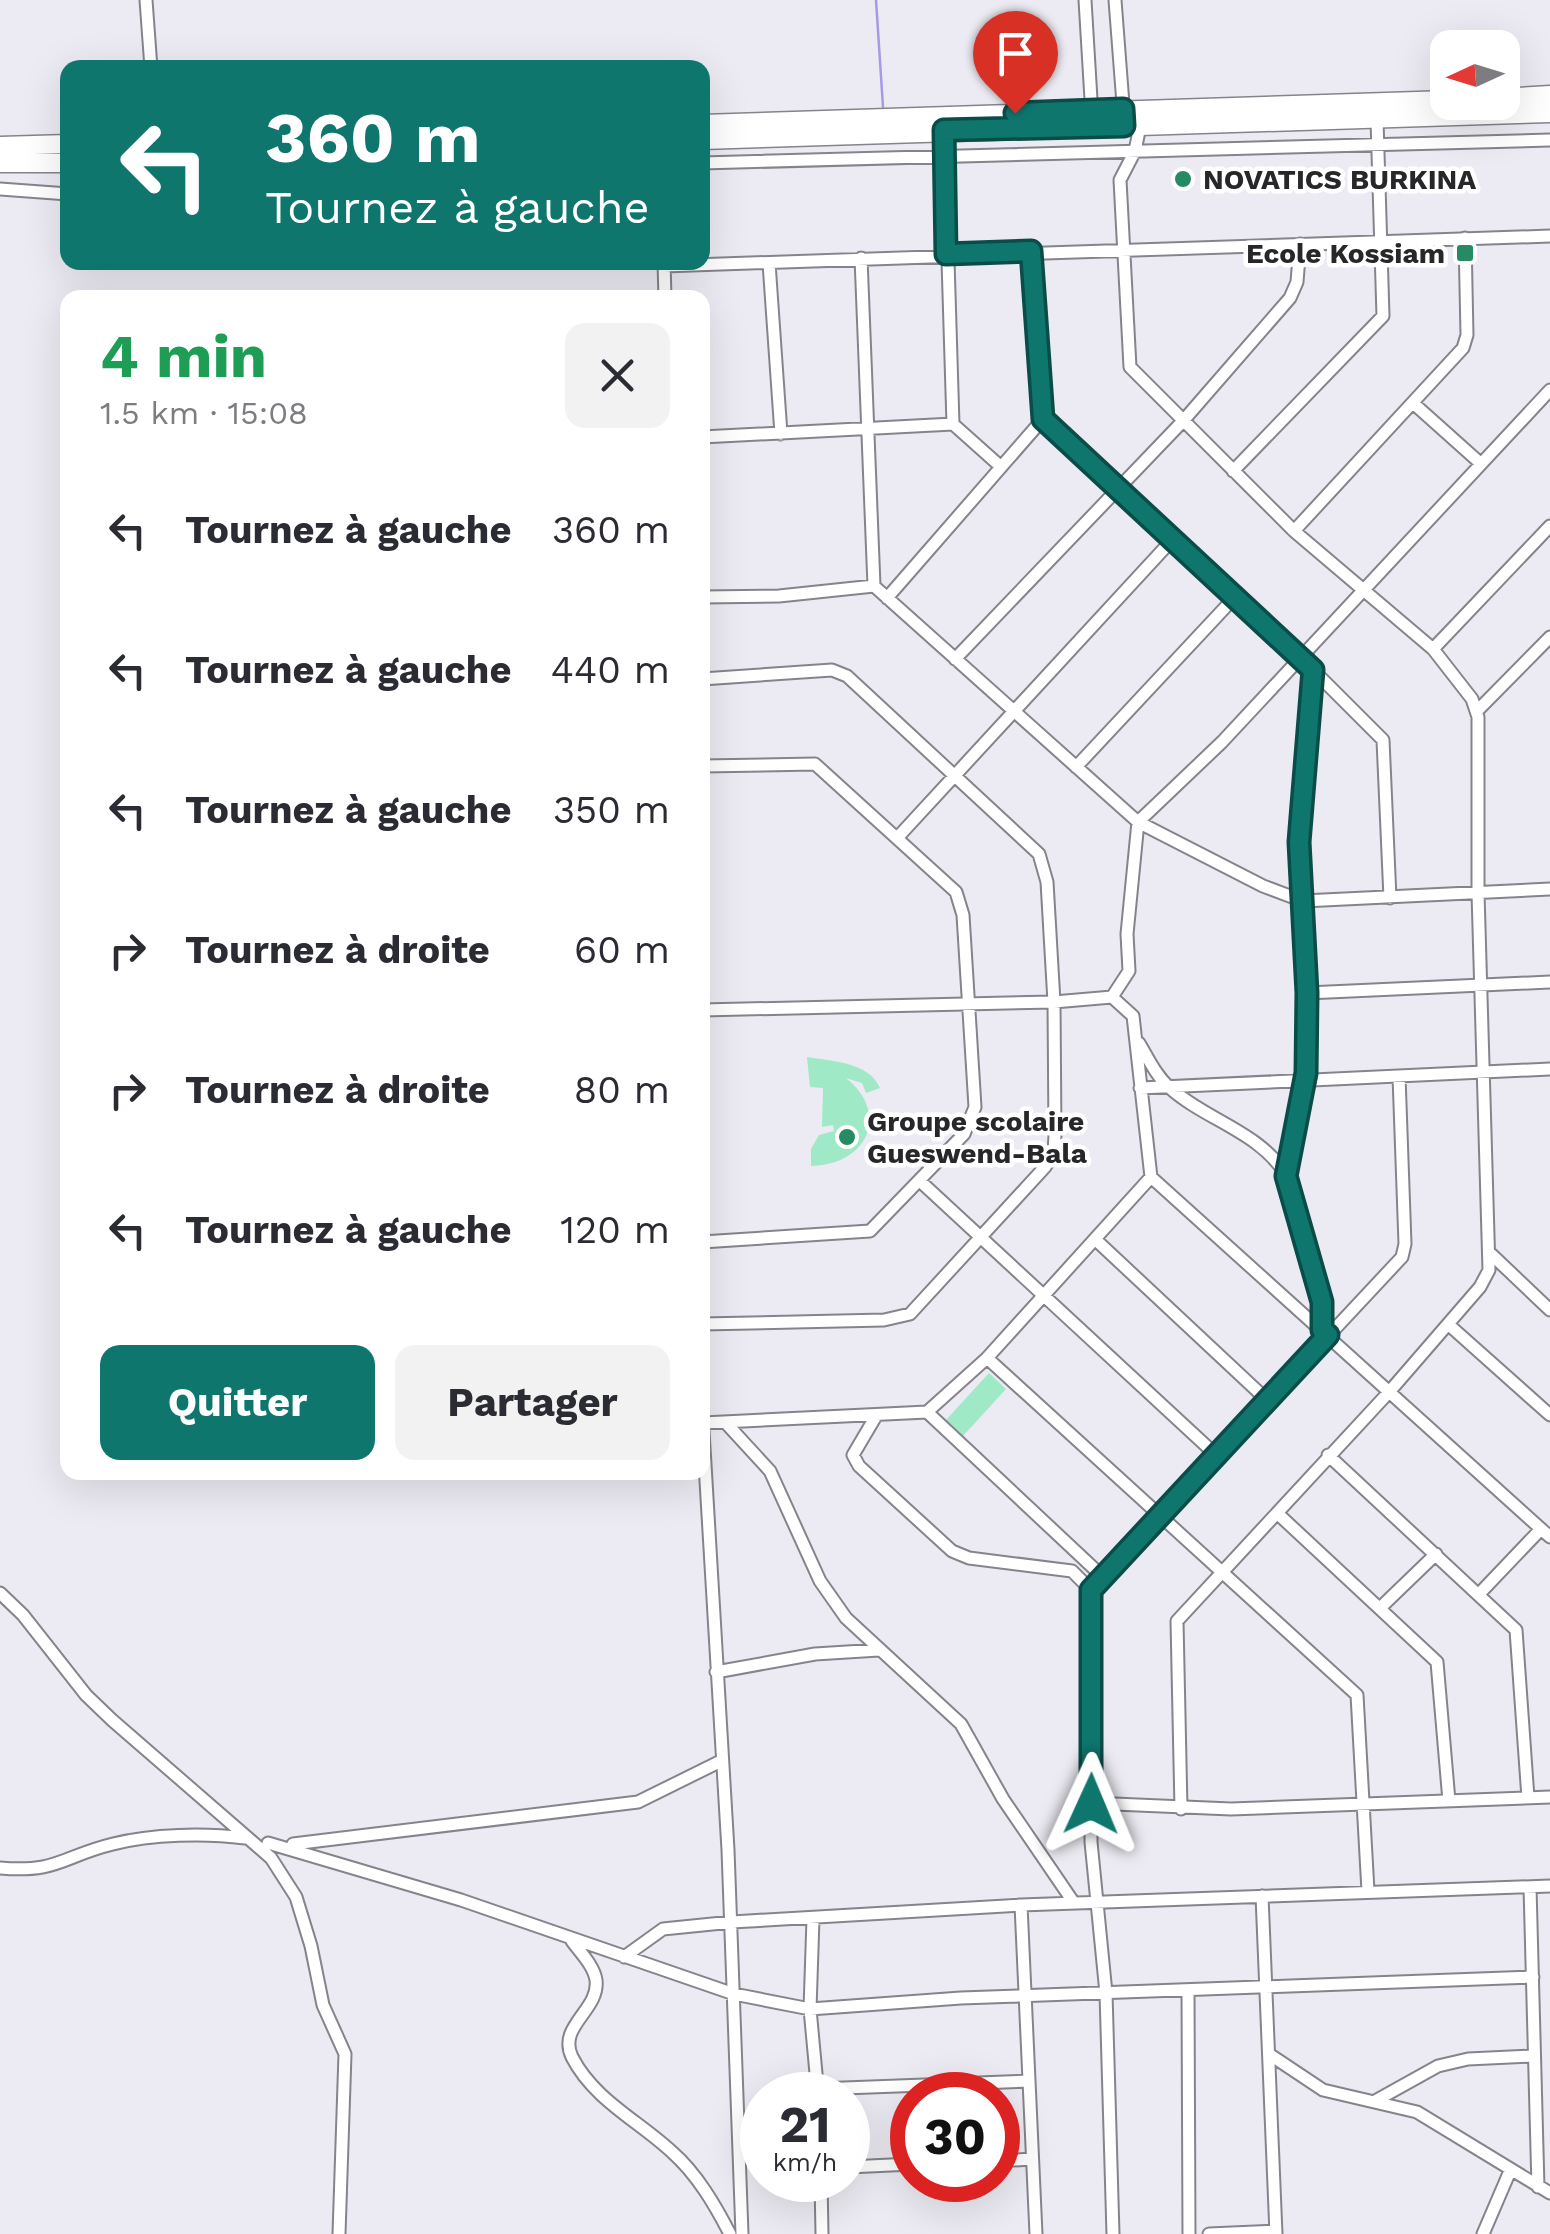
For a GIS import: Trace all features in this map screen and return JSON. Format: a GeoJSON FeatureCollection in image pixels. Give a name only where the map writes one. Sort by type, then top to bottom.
{"type":"FeatureCollection","features":[{"type":"Feature","properties":{"kind":"main road"},"geometry":{"type":"LineString","coordinates":[[1520,97],[1550,95]]}},
{"type":"Feature","properties":{"kind":"main road"},"geometry":{"type":"LineString","coordinates":[[1129,121],[1430,101]]}},
{"type":"Feature","properties":{"kind":"main road"},"geometry":{"type":"LineString","coordinates":[[710,124],[1377,120],[1550,113]]}},
{"type":"Feature","properties":{"kind":"main road"},"geometry":{"type":"LineString","coordinates":[[710,140],[1092,119]]}},
{"type":"Feature","properties":{"kind":"main road"},"geometry":{"type":"LineString","coordinates":[[0,146],[60,144]]}},
{"type":"Feature","properties":{"kind":"main road"},"geometry":{"type":"LineString","coordinates":[[0,163],[60,162]]}},
{"type":"Feature","properties":{"kind":"street"},"geometry":{"type":"LineString","coordinates":[[146,0],[150,60]]}},
{"type":"Feature","properties":{"kind":"street"},"geometry":{"type":"LineString","coordinates":[[1085,0],[1092,119]]}},
{"type":"Feature","properties":{"kind":"street"},"geometry":{"type":"LineString","coordinates":[[1116,0],[1135,151],[1120,180],[1128,362],[1134,373],[1294,531],[1432,649],[1478,710],[1480,985],[1491,1254],[1484,1281],[1390,1392],[1221,1571],[1176,1627],[1181,1809]]}},
{"type":"Feature","properties":{"kind":"street"},"geometry":{"type":"LineString","coordinates":[[1233,471],[1382,319],[1377,120]]}},
{"type":"Feature","properties":{"kind":"street"},"geometry":{"type":"LineString","coordinates":[[944,130],[953,424]]}},
{"type":"Feature","properties":{"kind":"street"},"geometry":{"type":"LineString","coordinates":[[710,140],[718,162]]}},
{"type":"Feature","properties":{"kind":"street"},"geometry":{"type":"LineString","coordinates":[[710,162],[1550,140]]}},
{"type":"Feature","properties":{"kind":"street"},"geometry":{"type":"LineString","coordinates":[[0,189],[60,193]]}},
{"type":"Feature","properties":{"kind":"street"},"geometry":{"type":"LineString","coordinates":[[710,264],[1550,236]]}},
{"type":"Feature","properties":{"kind":"street"},"geometry":{"type":"LineString","coordinates":[[1294,531],[1466,340],[1465,238]]}},
{"type":"Feature","properties":{"kind":"street"},"geometry":{"type":"LineString","coordinates":[[955,659],[1183,421],[1290,298],[1297,282],[1300,244]]}},
{"type":"Feature","properties":{"kind":"street"},"geometry":{"type":"LineString","coordinates":[[1031,251],[1043,419],[1383,740],[1390,898]]}},
{"type":"Feature","properties":{"kind":"street"},"geometry":{"type":"LineString","coordinates":[[861,258],[874,586],[887,598],[1138,822],[1263,886],[1303,902],[1550,889]]}},
{"type":"Feature","properties":{"kind":"street"},"geometry":{"type":"LineString","coordinates":[[770,263],[781,434]]}},
{"type":"Feature","properties":{"kind":"street"},"geometry":{"type":"LineString","coordinates":[[1112,997],[1129,970],[1127,934],[1138,822],[1222,742],[1550,390]]}},
{"type":"Feature","properties":{"kind":"street"},"geometry":{"type":"LineString","coordinates":[[1413,403],[1480,462]]}},
{"type":"Feature","properties":{"kind":"street"},"geometry":{"type":"LineString","coordinates":[[887,598],[1043,419]]}},
{"type":"Feature","properties":{"kind":"street"},"geometry":{"type":"LineString","coordinates":[[710,437],[953,424],[1000,466]]}},
{"type":"Feature","properties":{"kind":"street"},"geometry":{"type":"LineString","coordinates":[[1432,649],[1550,526]]}},
{"type":"Feature","properties":{"kind":"street"},"geometry":{"type":"LineString","coordinates":[[898,837],[1172,540]]}},
{"type":"Feature","properties":{"kind":"street"},"geometry":{"type":"LineString","coordinates":[[710,597],[779,596],[874,586]]}},
{"type":"Feature","properties":{"kind":"street"},"geometry":{"type":"LineString","coordinates":[[1076,767],[1234,598]]}},
{"type":"Feature","properties":{"kind":"street"},"geometry":{"type":"LineString","coordinates":[[1478,710],[1550,637]]}},
{"type":"Feature","properties":{"kind":"street"},"geometry":{"type":"LineString","coordinates":[[710,679],[832,670],[847,676],[1033,847],[1042,860],[1054,1002],[1054,1153],[982,1239],[904,1317],[710,1324]]}},
{"type":"Feature","properties":{"kind":"street"},"geometry":{"type":"LineString","coordinates":[[1286,1176],[1305,1080],[1307,993],[1300,831],[1313,670]]}},
{"type":"Feature","properties":{"kind":"street"},"geometry":{"type":"LineString","coordinates":[[710,766],[811,762],[898,837],[960,900],[973,1116],[969,1128],[921,1182],[879,1226],[866,1233],[710,1242]]}},
{"type":"Feature","properties":{"kind":"street"},"geometry":{"type":"LineString","coordinates":[[1307,993],[1550,982]]}},
{"type":"Feature","properties":{"kind":"street"},"geometry":{"type":"LineString","coordinates":[[710,1010],[968,1005],[1112,997],[1133,1016],[1151,1177],[1546,1533],[1480,1593]]}},
{"type":"Feature","properties":{"kind":"street"},"geometry":{"type":"LineString","coordinates":[[1137,1039],[1170,1088],[1275,1158],[1286,1176],[1322,1302],[1325,1332]]}},
{"type":"Feature","properties":{"kind":"street"},"geometry":{"type":"LineString","coordinates":[[1140,1088],[1550,1070]]}},
{"type":"Feature","properties":{"kind":"street"},"geometry":{"type":"LineString","coordinates":[[1113,2234],[1106,1993],[1091,1804],[1091,1590],[1268,1400],[1325,1332],[1394,1268],[1404,1252],[1399,1076]]}},
{"type":"Feature","properties":{"kind":"street"},"geometry":{"type":"LineString","coordinates":[[710,1422],[928,1412],[987,1358],[1151,1177]]}},
{"type":"Feature","properties":{"kind":"street"},"geometry":{"type":"LineString","coordinates":[[921,1182],[1215,1454]]}},
{"type":"Feature","properties":{"kind":"street"},"geometry":{"type":"LineString","coordinates":[[1096,1240],[1268,1400]]}},
{"type":"Feature","properties":{"kind":"street"},"geometry":{"type":"LineString","coordinates":[[1491,1254],[1550,1310]]}},
{"type":"Feature","properties":{"kind":"street"},"geometry":{"type":"LineString","coordinates":[[1449,1325],[1550,1415]]}},
{"type":"Feature","properties":{"kind":"street"},"geometry":{"type":"LineString","coordinates":[[987,1358],[1356,1695],[1368,1891]]}},
{"type":"Feature","properties":{"kind":"street"},"geometry":{"type":"LineString","coordinates":[[928,1412],[1103,1577]]}},
{"type":"Feature","properties":{"kind":"street"},"geometry":{"type":"LineString","coordinates":[[876,1416],[854,1454],[859,1466],[952,1551],[969,1558],[1072,1570],[1091,1590]]}},
{"type":"Feature","properties":{"kind":"street"},"geometry":{"type":"LineString","coordinates":[[725,1422],[770,1471],[820,1581],[846,1618],[964,1729],[1004,1799],[1074,1904]]}},
{"type":"Feature","properties":{"kind":"street"},"geometry":{"type":"LineString","coordinates":[[1328,1455],[1480,1593],[1518,1633],[1528,1798]]}},
{"type":"Feature","properties":{"kind":"street"},"geometry":{"type":"LineString","coordinates":[[706,1480],[732,1922],[742,2234]]}},
{"type":"Feature","properties":{"kind":"street"},"geometry":{"type":"LineString","coordinates":[[1277,1513],[1438,1666],[1449,1801]]}},
{"type":"Feature","properties":{"kind":"street"},"geometry":{"type":"LineString","coordinates":[[1380,1608],[1436,1554]]}},
{"type":"Feature","properties":{"kind":"street"},"geometry":{"type":"LineString","coordinates":[[0,1593],[23,1615],[86,1695],[271,1858],[289,1882],[307,1929],[322,2005],[345,2054],[339,2234]]}},
{"type":"Feature","properties":{"kind":"street"},"geometry":{"type":"LineString","coordinates":[[716,1672],[815,1654],[879,1650]]}},
{"type":"Feature","properties":{"kind":"street"},"geometry":{"type":"LineString","coordinates":[[268,1843],[314,1843],[638,1802],[721,1761]]}},
{"type":"Feature","properties":{"kind":"street"},"geometry":{"type":"LineString","coordinates":[[1091,1804],[1181,1809],[1550,1797]]}},
{"type":"Feature","properties":{"kind":"street"},"geometry":{"type":"LineString","coordinates":[[0,1868],[56,1867],[96,1848],[130,1840],[244,1838],[376,1872],[734,1994],[810,2009],[1027,1996],[1533,1977]]}},
{"type":"Feature","properties":{"kind":"street"},"geometry":{"type":"LineString","coordinates":[[624,1958],[662,1930],[732,1922],[1021,1905],[1550,1886]]}},
{"type":"Feature","properties":{"kind":"street"},"geometry":{"type":"LineString","coordinates":[[1530,1888],[1534,2056],[1544,2190]]}},
{"type":"Feature","properties":{"kind":"street"},"geometry":{"type":"LineString","coordinates":[[1209,2234],[1276,2233],[1262,1896]]}},
{"type":"Feature","properties":{"kind":"street"},"geometry":{"type":"LineString","coordinates":[[1021,1905],[1036,2234]]}},
{"type":"Feature","properties":{"kind":"street"},"geometry":{"type":"LineString","coordinates":[[813,1919],[810,2009],[816,2072]]}},
{"type":"Feature","properties":{"kind":"street"},"geometry":{"type":"LineString","coordinates":[[571,1940],[596,1979],[595,1996],[570,2036],[573,2058],[614,2109],[672,2152],[689,2170],[730,2234]]}},
{"type":"Feature","properties":{"kind":"street"},"geometry":{"type":"LineString","coordinates":[[1188,1990],[1189,2234]]}},
{"type":"Feature","properties":{"kind":"street"},"geometry":{"type":"LineString","coordinates":[[1269,2054],[1314,2086],[1417,2112],[1544,2190]]}},
{"type":"Feature","properties":{"kind":"street"},"geometry":{"type":"LineString","coordinates":[[1375,2102],[1438,2066],[1468,2059],[1534,2056]]}},
{"type":"Feature","properties":{"kind":"street"},"geometry":{"type":"LineString","coordinates":[[870,2089],[1029,2081]]}},
{"type":"Feature","properties":{"kind":"street"},"geometry":{"type":"LineString","coordinates":[[1020,2160],[1032,2159]]}},
{"type":"Feature","properties":{"kind":"street"},"geometry":{"type":"LineString","coordinates":[[1483,2234],[1510,2171]]}},
{"type":"Feature","properties":{"kind":"street"},"geometry":{"type":"LineString","coordinates":[[821,2202],[822,2234]]}},
{"type":"Feature","properties":{"kind":"green space"},"geometry":{"type":"Polygon","coordinates":[[[807,1057],[858,1068],[875,1079],[880,1088],[866,1093],[862,1083],[846,1078],[860,1092],[867,1107],[866,1135],[846,1157],[811,1166],[811,1149],[819,1135],[834,1131],[833,1125],[822,1127],[823,1088],[810,1087],[807,1057]]]}},
{"type":"Feature","properties":{"kind":"green space"},"geometry":{"type":"Polygon","coordinates":[[[989,1373],[1006,1389],[963,1436],[946,1420],[989,1373]]]}},
{"type":"Feature","properties":{"kind":"waterway"},"geometry":{"type":"LineString","coordinates":[[876,0],[883,107]]}},
{"type":"Feature","properties":{"kind":"place","name":"NOVATICS BURKINA"},"geometry":{"type":"Point","coordinates":[1183,179]}},
{"type":"Feature","properties":{"kind":"place","name":"Ecole Kossiam"},"geometry":{"type":"Point","coordinates":[1465,253]}},
{"type":"Feature","properties":{"kind":"place","name":"Groupe scolaire Gueswend-Bala"},"geometry":{"type":"Point","coordinates":[847,1137]}},
{"type":"Feature","properties":{"kind":"route"},"geometry":{"type":"LineString","coordinates":[[1015,113],[1123,109],[1124,126],[944,130],[946,254],[1031,251],[1043,419],[1313,670],[1299,842],[1307,993],[1306,1073],[1286,1176],[1322,1302],[1322,1330],[1328,1335],[1091,1590],[1091,1804]]}}]}
